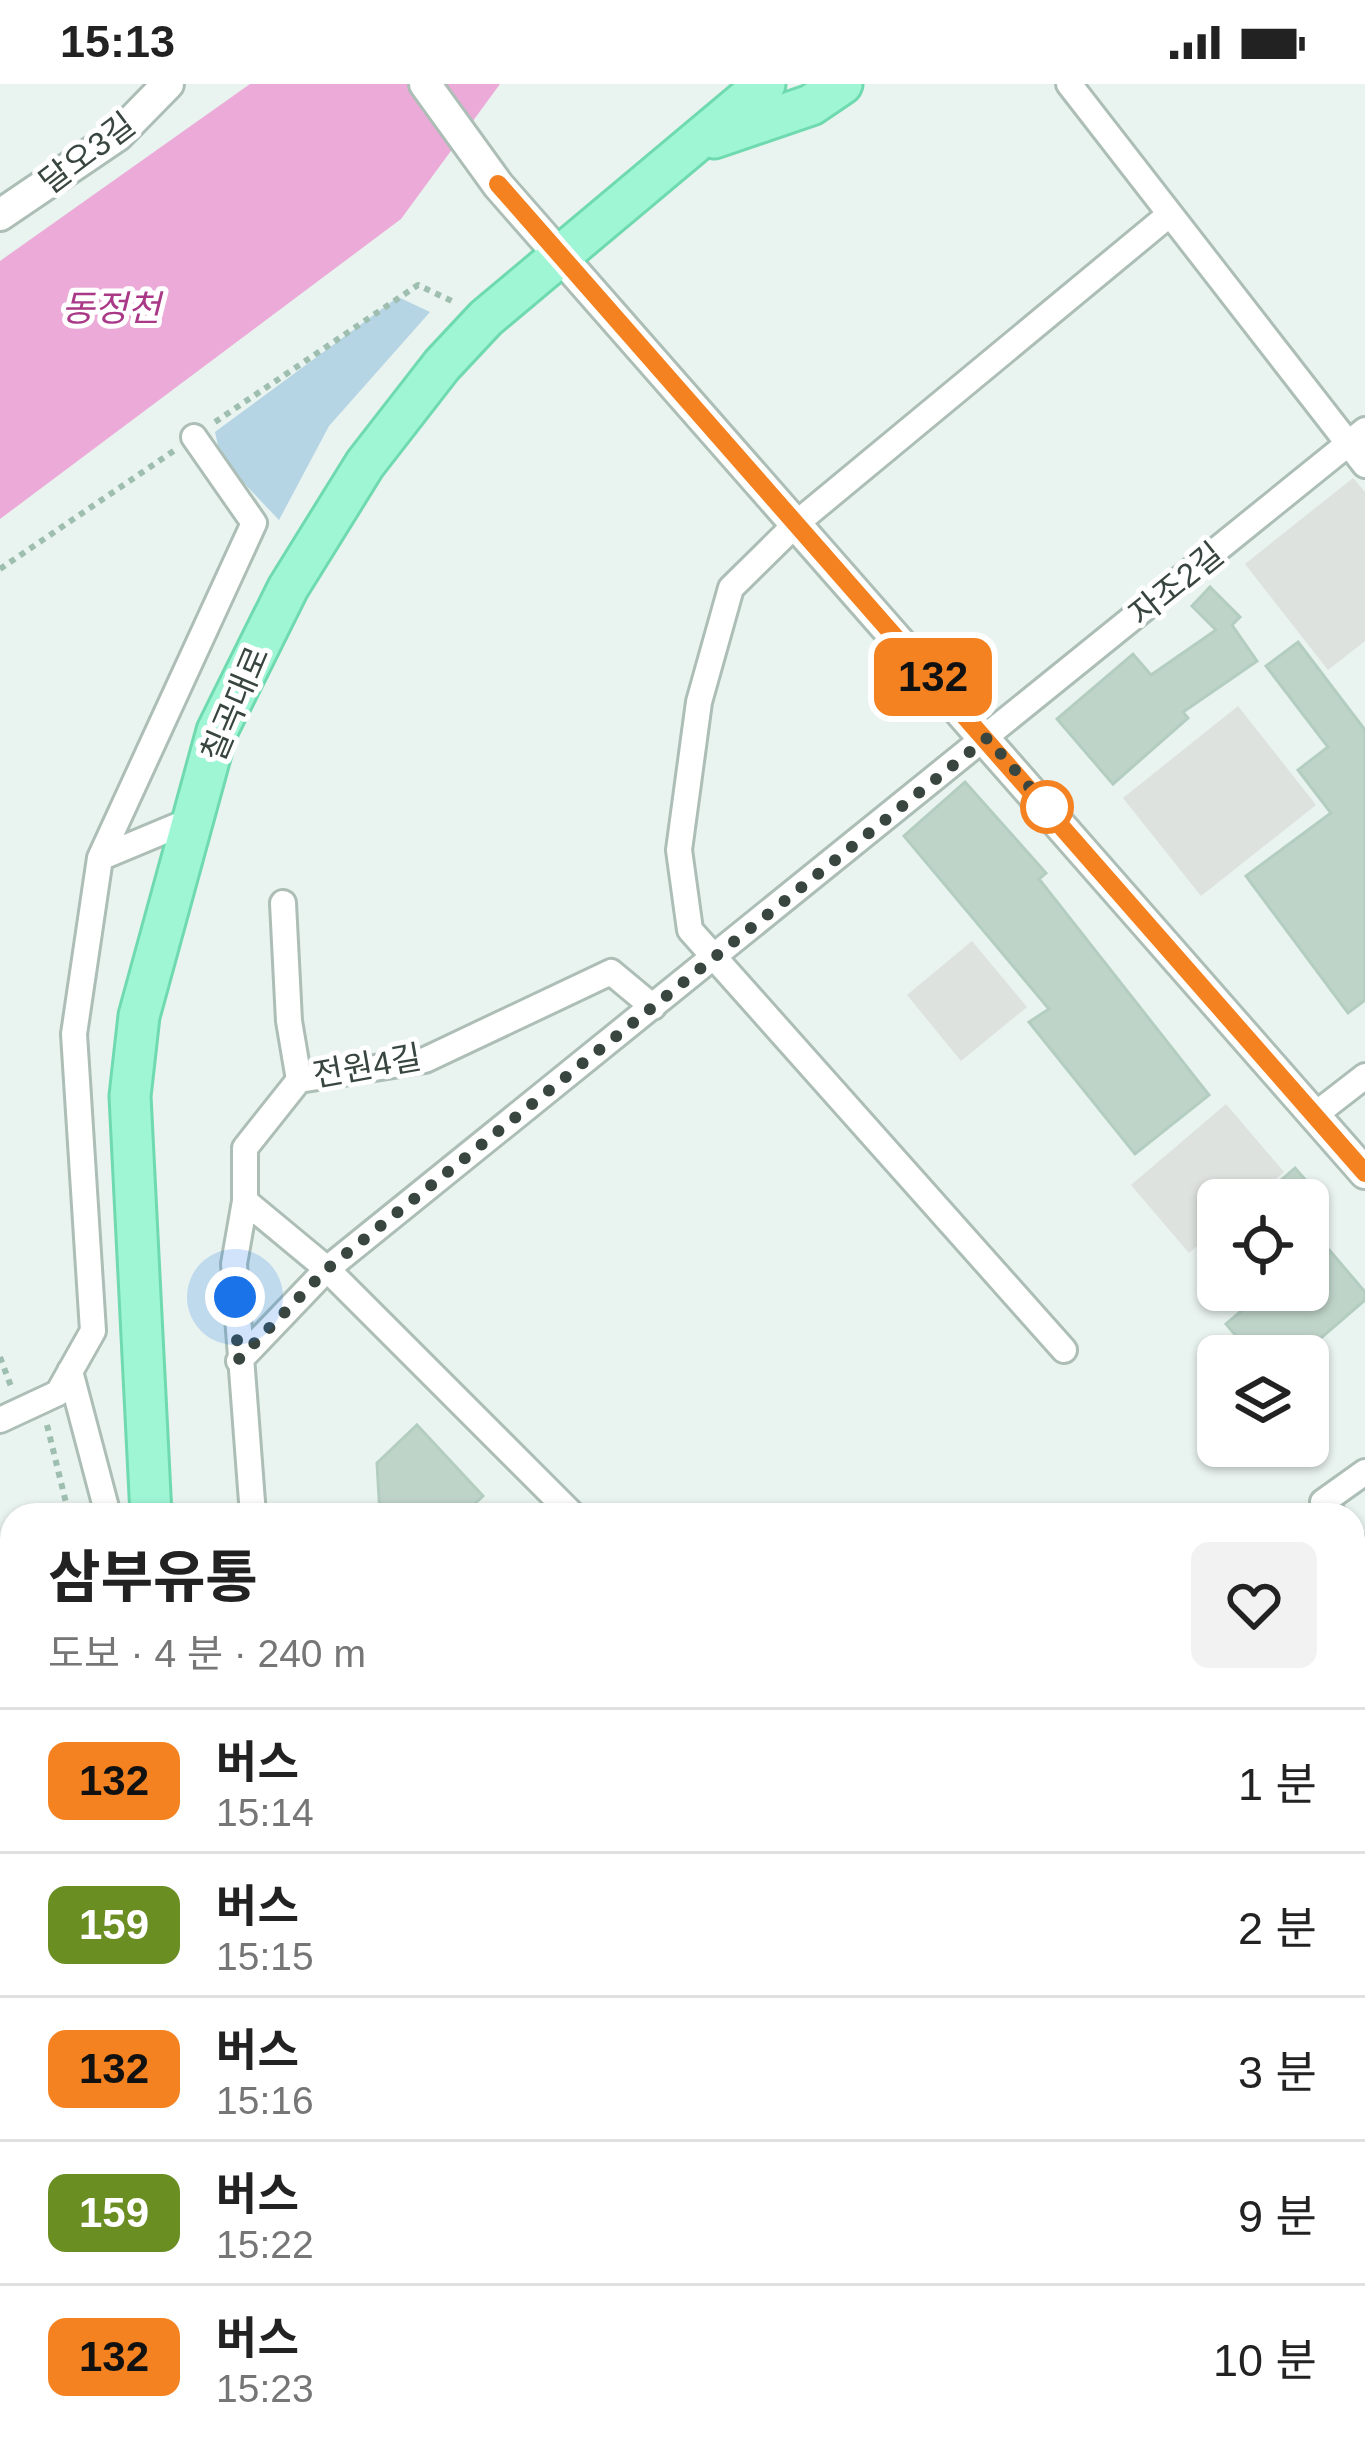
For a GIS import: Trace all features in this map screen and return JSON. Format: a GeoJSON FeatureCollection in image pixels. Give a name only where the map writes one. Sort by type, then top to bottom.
{"type":"FeatureCollection","features":[{"type":"Feature","properties":{"kind":"main road"},"geometry":{"type":"LineString","coordinates":[[692,146],[730,84]]}},
{"type":"Feature","properties":{"kind":"main road","name":"칠곡대로"},"geometry":{"type":"LineString","coordinates":[[150,1503],[131,1200],[130,1096],[139,1016],[217,731],[288,588],[365,464],[486,318],[765,84]]}},
{"type":"Feature","properties":{"kind":"main road"},"geometry":{"type":"LineString","coordinates":[[692,146],[811,105],[842,84]]}},
{"type":"Feature","properties":{"kind":"street","name":"달오3길"},"geometry":{"type":"LineString","coordinates":[[0,215],[118,135],[168,84]]}},
{"type":"Feature","properties":{"kind":"street"},"geometry":{"type":"LineString","coordinates":[[425,84],[498,184],[1365,1173]]}},
{"type":"Feature","properties":{"kind":"street"},"geometry":{"type":"LineString","coordinates":[[1069,84],[1170,214],[1357,436],[1365,464]]}},
{"type":"Feature","properties":{"kind":"street"},"geometry":{"type":"LineString","coordinates":[[1064,1350],[690,930],[679,850],[699,702],[731,588],[798,522],[1170,214]]}},
{"type":"Feature","properties":{"kind":"street","name":"자조2길"},"geometry":{"type":"LineString","coordinates":[[987,738],[1357,436]]}},
{"type":"Feature","properties":{"kind":"street"},"geometry":{"type":"LineString","coordinates":[[0,1420],[58,1393],[93,1331],[74,1034],[100,858],[254,523],[194,437]]}},
{"type":"Feature","properties":{"kind":"street"},"geometry":{"type":"LineString","coordinates":[[238,1360],[327,1269],[987,738]]}},
{"type":"Feature","properties":{"kind":"street"},"geometry":{"type":"LineString","coordinates":[[100,858],[191,820]]}},
{"type":"Feature","properties":{"kind":"street","name":"전원4길"},"geometry":{"type":"LineString","coordinates":[[284,903],[289,1021],[299,1080],[424,1060],[611,972],[653,1007]]}},
{"type":"Feature","properties":{"kind":"street"},"geometry":{"type":"LineString","coordinates":[[1316,1114],[1365,1076]]}},
{"type":"Feature","properties":{"kind":"street"},"geometry":{"type":"LineString","coordinates":[[252,1503],[234,1264],[245,1202],[245,1148],[299,1080]]}},
{"type":"Feature","properties":{"kind":"street"},"geometry":{"type":"LineString","coordinates":[[245,1202],[327,1269],[561,1503]]}},
{"type":"Feature","properties":{"kind":"street"},"geometry":{"type":"LineString","coordinates":[[70,1371],[105,1503]]}},
{"type":"Feature","properties":{"kind":"street"},"geometry":{"type":"LineString","coordinates":[[1324,1503],[1365,1472]]}},
{"type":"Feature","properties":{"kind":"path"},"geometry":{"type":"LineString","coordinates":[[0,569],[418,285],[486,318]]}},
{"type":"Feature","properties":{"kind":"shaded area"},"geometry":{"type":"Polygon","coordinates":[[[398,297],[430,312],[329,426],[279,520],[221,459],[215,432],[398,297]]]}},
{"type":"Feature","properties":{"kind":"shaded area"},"geometry":{"type":"Polygon","coordinates":[[[1353,478],[1365,492],[1365,641],[1328,670],[1245,564],[1353,478]]]}},
{"type":"Feature","properties":{"kind":"shaded area"},"geometry":{"type":"Polygon","coordinates":[[[1238,706],[1316,805],[1201,896],[1123,798],[1238,706]]]}},
{"type":"Feature","properties":{"kind":"shaded area"},"geometry":{"type":"Polygon","coordinates":[[[972,941],[1027,1007],[961,1061],[907,995],[972,941]]]}},
{"type":"Feature","properties":{"kind":"shaded area"},"geometry":{"type":"Polygon","coordinates":[[[1226,1104],[1284,1172],[1276,1179],[1197,1179],[1197,1246],[1189,1253],[1131,1185],[1226,1104]]]}},
{"type":"Feature","properties":{"kind":"water","name":"동정천"},"geometry":{"type":"Polygon","coordinates":[[[250,84],[500,84],[401,219],[0,519],[0,261],[250,84]]]}},
{"type":"Feature","properties":{"kind":"building"},"geometry":{"type":"Polygon","coordinates":[[[1210,587],[1240,617],[1232,625],[1257,661],[1183,712],[1188,718],[1113,784],[1057,719],[1133,654],[1151,675],[1216,630],[1192,606],[1210,587]]]}},
{"type":"Feature","properties":{"kind":"building"},"geometry":{"type":"Polygon","coordinates":[[[1298,642],[1365,730],[1365,1000],[1348,1013],[1246,876],[1331,813],[1298,770],[1328,747],[1266,666],[1298,642]]]}},
{"type":"Feature","properties":{"kind":"building"},"geometry":{"type":"Polygon","coordinates":[[[965,782],[1046,873],[1039,879],[1209,1095],[1135,1154],[1029,1022],[1049,1009],[904,836],[965,782]]]}},
{"type":"Feature","properties":{"kind":"building"},"geometry":{"type":"Polygon","coordinates":[[[1295,1168],[1305,1179],[1282,1179],[1295,1168]]]}},
{"type":"Feature","properties":{"kind":"building"},"geometry":{"type":"Polygon","coordinates":[[[1329,1250],[1365,1292],[1365,1300],[1324,1335],[1235,1335],[1226,1324],[1241,1311],[1329,1311],[1329,1250]]]}},
{"type":"Feature","properties":{"kind":"building"},"geometry":{"type":"Polygon","coordinates":[[[417,1425],[483,1496],[476,1503],[379,1503],[377,1463],[417,1425]]]}},
{"type":"Feature","properties":{"kind":"bus line","name":"132"},"geometry":{"type":"LineString","coordinates":[[498,184],[1365,1173]]}},
{"type":"Feature","properties":{"kind":"route"},"geometry":{"type":"LineString","coordinates":[[235,1297],[238,1360],[327,1269],[987,738],[1047,807]]}}]}
